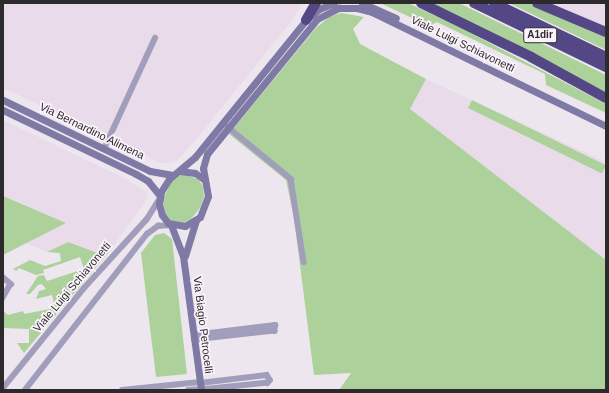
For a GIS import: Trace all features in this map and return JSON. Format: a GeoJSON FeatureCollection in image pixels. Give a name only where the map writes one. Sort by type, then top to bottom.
{"type":"FeatureCollection","features":[{"type":"Feature","properties":{"kind":"highway"},"geometry":{"type":"LineString","coordinates":[[306,20],[316,3]]}},
{"type":"Feature","properties":{"kind":"highway"},"geometry":{"type":"LineString","coordinates":[[421,3],[531,57],[606,98]]}},
{"type":"Feature","properties":{"kind":"highway","name":"A1dir"},"geometry":{"type":"LineString","coordinates":[[474,3],[606,67]]}},
{"type":"Feature","properties":{"kind":"highway","name":"A1dir"},"geometry":{"type":"LineString","coordinates":[[494,3],[606,57]]}},
{"type":"Feature","properties":{"kind":"highway"},"geometry":{"type":"LineString","coordinates":[[537,3],[606,32]]}},
{"type":"Feature","properties":{"kind":"street","name":"Viale Luigi Schiavonetti"},"geometry":{"type":"LineString","coordinates":[[3,388],[84,288],[147,219],[175,174],[195,157],[306,20],[319,9],[334,3]]}},
{"type":"Feature","properties":{"kind":"street","name":"Viale Luigi Schiavonetti"},"geometry":{"type":"LineString","coordinates":[[362,3],[606,121]]}},
{"type":"Feature","properties":{"kind":"street","name":"Viale Luigi Schiavonetti"},"geometry":{"type":"LineString","coordinates":[[196,221],[207,202],[208,190],[205,180],[204,159],[228,127],[319,18],[331,11],[348,7],[372,12],[606,126]]}},
{"type":"Feature","properties":{"kind":"street"},"geometry":{"type":"LineString","coordinates":[[104,149],[155,38]]}},
{"type":"Feature","properties":{"kind":"street","name":"Via Bernardino Alimena"},"geometry":{"type":"LineString","coordinates":[[3,100],[154,173],[175,174]]}},
{"type":"Feature","properties":{"kind":"street","name":"Via Bernardino Alimena"},"geometry":{"type":"LineString","coordinates":[[3,110],[140,176],[160,198]]}},
{"type":"Feature","properties":{"kind":"street"},"geometry":{"type":"LineString","coordinates":[[228,127],[291,179],[304,262]]}},
{"type":"Feature","properties":{"kind":"street"},"geometry":{"type":"LineString","coordinates":[[175,174],[193,172],[205,180]]}},
{"type":"Feature","properties":{"kind":"street"},"geometry":{"type":"LineString","coordinates":[[160,198],[162,215],[171,225]]}},
{"type":"Feature","properties":{"kind":"street"},"geometry":{"type":"LineString","coordinates":[[25,390],[147,234],[158,226],[185,226],[196,221]]}},
{"type":"Feature","properties":{"kind":"street","name":"Via Biagio Petrocelli"},"geometry":{"type":"LineString","coordinates":[[184,263],[189,240],[196,221]]}},
{"type":"Feature","properties":{"kind":"street","name":"Via Biagio Petrocelli"},"geometry":{"type":"LineString","coordinates":[[171,225],[180,244],[184,263],[200,387]]}},
{"type":"Feature","properties":{"kind":"street"},"geometry":{"type":"LineString","coordinates":[[3,276],[10,284],[3,298]]}},
{"type":"Feature","properties":{"kind":"street"},"geometry":{"type":"LineString","coordinates":[[194,338],[254,330]]}},
{"type":"Feature","properties":{"kind":"street"},"geometry":{"type":"LineString","coordinates":[[122,390],[200,387],[268,383],[270,380],[267,375],[200,387],[188,390]]}},
{"type":"Feature","properties":{"kind":"shaded area"},"geometry":{"type":"Polygon","coordinates":[[[3,3],[302,3],[292,20],[199,136],[177,161],[161,163],[3,88],[3,3]]]}},
{"type":"Feature","properties":{"kind":"shaded area"},"geometry":{"type":"Polygon","coordinates":[[[549,3],[606,3],[606,28],[549,3]]]}},
{"type":"Feature","properties":{"kind":"shaded area"},"geometry":{"type":"Polygon","coordinates":[[[426,79],[606,162],[606,260],[410,109],[426,79]]]}},
{"type":"Feature","properties":{"kind":"shaded area"},"geometry":{"type":"Polygon","coordinates":[[[3,120],[128,180],[146,192],[148,198],[109,252],[103,255],[68,242],[47,252],[26,243],[66,223],[3,196],[3,120]]]}},
{"type":"Feature","properties":{"kind":"green space"},"geometry":{"type":"Polygon","coordinates":[[[380,3],[408,3],[461,28],[606,104],[606,113],[546,85],[545,74],[437,22],[429,26],[380,3]]]}},
{"type":"Feature","properties":{"kind":"green space"},"geometry":{"type":"Polygon","coordinates":[[[429,3],[459,3],[606,75],[606,94],[429,3]]]}},
{"type":"Feature","properties":{"kind":"green space"},"geometry":{"type":"Polygon","coordinates":[[[509,3],[529,3],[606,37],[606,50],[509,3]]]}},
{"type":"Feature","properties":{"kind":"green space"},"geometry":{"type":"Polygon","coordinates":[[[341,13],[364,17],[353,29],[360,44],[426,79],[410,109],[606,260],[606,390],[339,390],[351,373],[314,375],[294,218],[286,180],[229,134],[316,28],[329,17],[341,13]]]}},
{"type":"Feature","properties":{"kind":"green space"},"geometry":{"type":"Polygon","coordinates":[[[472,100],[606,165],[602,173],[468,108],[472,100]]]}},
{"type":"Feature","properties":{"kind":"green space"},"geometry":{"type":"Polygon","coordinates":[[[182,174],[198,179],[203,186],[204,197],[200,208],[191,219],[182,224],[174,223],[166,218],[163,200],[172,180],[182,174]]]}},
{"type":"Feature","properties":{"kind":"green space"},"geometry":{"type":"Polygon","coordinates":[[[3,196],[66,223],[3,255],[3,196]]]}},
{"type":"Feature","properties":{"kind":"green space"},"geometry":{"type":"Polygon","coordinates":[[[164,233],[172,239],[187,374],[156,377],[141,253],[155,235],[164,233]]]}},
{"type":"Feature","properties":{"kind":"green space"},"geometry":{"type":"Polygon","coordinates":[[[68,242],[103,255],[109,252],[24,353],[17,343],[29,343],[29,329],[3,328],[3,311],[8,315],[23,311],[24,314],[55,308],[52,295],[36,299],[39,291],[46,289],[42,284],[38,285],[30,294],[26,294],[38,276],[44,275],[47,281],[84,269],[80,257],[43,270],[44,273],[36,275],[19,268],[16,271],[13,269],[30,260],[45,266],[61,261],[60,253],[47,252],[68,242]]]}}]}
